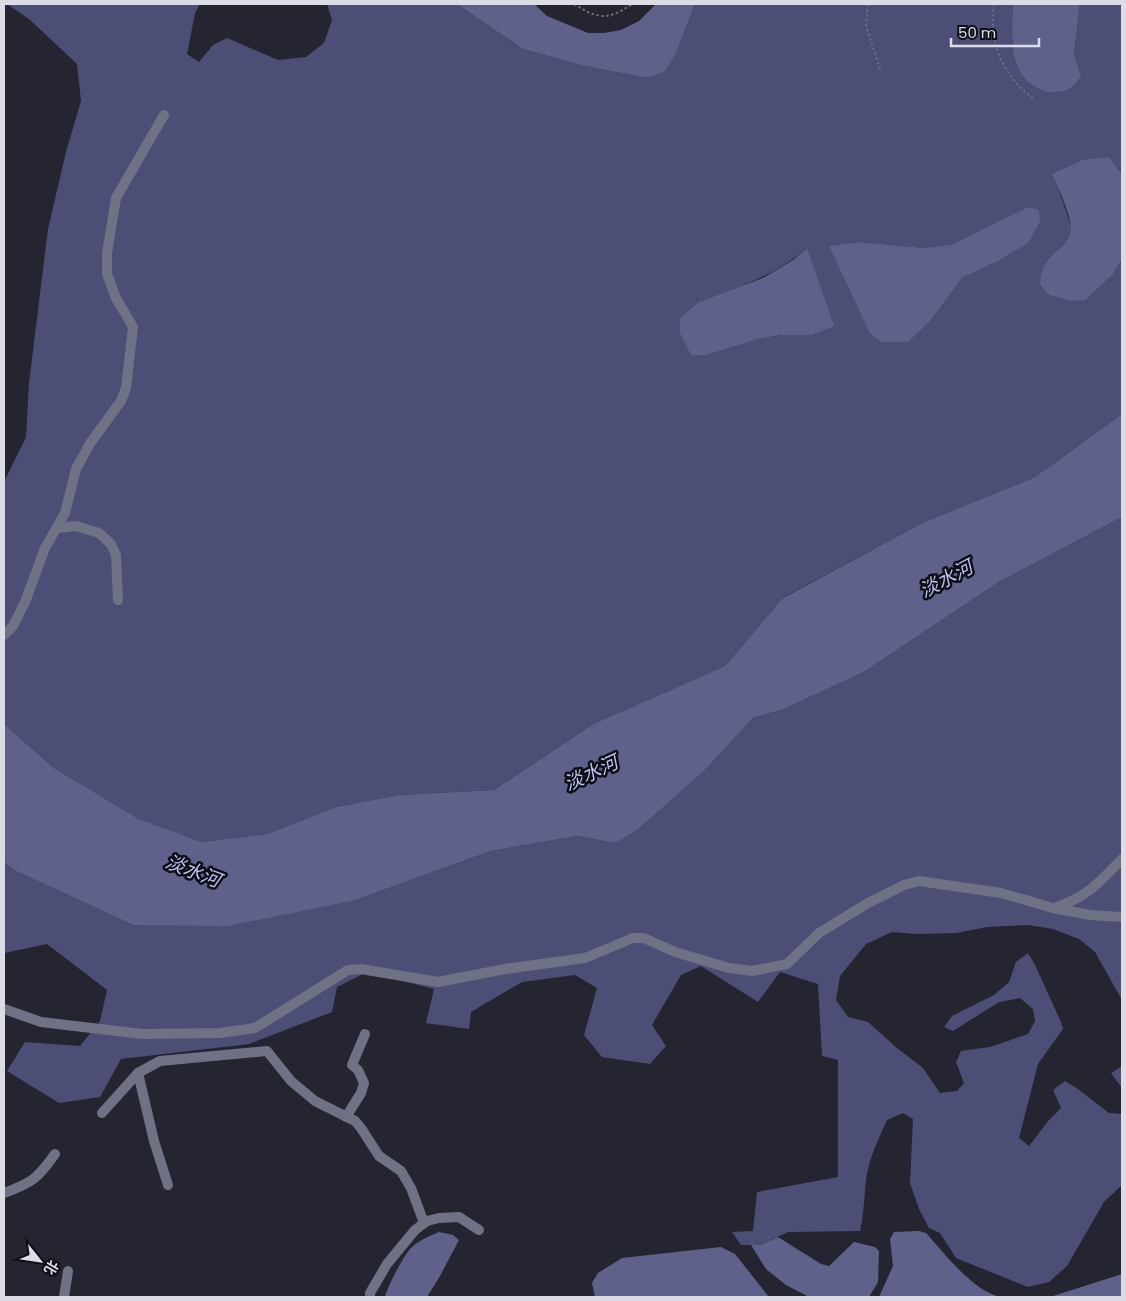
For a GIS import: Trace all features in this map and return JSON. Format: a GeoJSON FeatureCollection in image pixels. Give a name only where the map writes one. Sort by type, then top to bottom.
{"type":"FeatureCollection","features":[{"type":"Feature","properties":{"kind":"street"},"geometry":{"type":"LineString","coordinates":[[4,636],[13,626],[25,602],[45,548],[65,514],[76,468],[91,442],[121,401],[126,388],[133,327],[116,298],[107,274],[107,253],[116,198],[164,115]]}},
{"type":"Feature","properties":{"kind":"street"},"geometry":{"type":"LineString","coordinates":[[57,528],[76,526],[99,533],[111,544],[116,555],[118,600]]}},
{"type":"Feature","properties":{"kind":"street"},"geometry":{"type":"LineString","coordinates":[[1053,908],[1070,902],[1092,890],[1122,859]]}},
{"type":"Feature","properties":{"kind":"street"},"geometry":{"type":"LineString","coordinates":[[4,1009],[41,1022],[142,1034],[220,1033],[254,1028],[348,970],[361,969],[438,982],[585,958],[633,938],[644,938],[675,952],[729,968],[752,971],[787,964],[819,933],[868,903],[904,884],[920,881],[1001,892],[1053,908],[1090,915],[1122,917]]}},
{"type":"Feature","properties":{"kind":"street"},"geometry":{"type":"LineString","coordinates":[[346,1116],[361,1093],[364,1083],[358,1070],[352,1065],[365,1034]]}},
{"type":"Feature","properties":{"kind":"street"},"geometry":{"type":"LineString","coordinates":[[102,1113],[138,1073],[160,1061],[267,1051],[291,1081],[315,1101],[346,1116],[362,1128],[379,1156],[401,1171],[411,1188],[424,1223]]}},
{"type":"Feature","properties":{"kind":"street"},"geometry":{"type":"LineString","coordinates":[[138,1073],[154,1141],[168,1185]]}},
{"type":"Feature","properties":{"kind":"street"},"geometry":{"type":"LineString","coordinates":[[4,1193],[35,1179],[55,1154]]}},
{"type":"Feature","properties":{"kind":"street"},"geometry":{"type":"LineString","coordinates":[[370,1297],[370,1293],[387,1264],[415,1230],[424,1223],[438,1218],[459,1217],[479,1230]]}},
{"type":"Feature","properties":{"kind":"street"},"geometry":{"type":"LineString","coordinates":[[64,1297],[68,1271]]}},
{"type":"Feature","properties":{"kind":"path"},"geometry":{"type":"LineString","coordinates":[[574,4],[591,14],[606,16],[621,11],[632,4]]}},
{"type":"Feature","properties":{"kind":"path"},"geometry":{"type":"LineString","coordinates":[[868,4],[866,26],[881,72]]}},
{"type":"Feature","properties":{"kind":"path"},"geometry":{"type":"LineString","coordinates":[[994,4],[992,18],[995,47],[1004,68],[1024,92],[1035,100]]}},
{"type":"Feature","properties":{"kind":"shaded area"},"geometry":{"type":"Polygon","coordinates":[[[7,4],[200,4],[195,13],[187,54],[199,62],[213,45],[227,38],[278,60],[306,57],[324,43],[332,20],[327,4],[457,4],[523,49],[580,65],[647,78],[677,51],[695,4],[1013,4],[1012,43],[1081,76],[1074,54],[1080,4],[1122,4],[1122,174],[1109,157],[1053,174],[1072,228],[1069,238],[1049,259],[1040,285],[1048,295],[1070,301],[1114,273],[1122,259],[1122,414],[1035,477],[922,523],[784,597],[725,666],[593,724],[494,790],[399,795],[336,807],[267,834],[202,842],[138,820],[54,768],[4,724],[4,482],[26,437],[29,383],[48,229],[66,152],[81,101],[77,64],[29,19],[7,4]],[[861,242],[830,247],[931,320],[962,278],[994,263],[953,244],[924,248],[861,242]],[[807,248],[769,273],[742,286],[699,302],[757,339],[783,335],[812,335],[807,248]]]}},
{"type":"Feature","properties":{"kind":"shaded area"},"geometry":{"type":"Polygon","coordinates":[[[1122,517],[1122,1000],[1095,952],[1079,939],[1053,929],[1028,925],[987,927],[956,933],[916,934],[892,932],[866,944],[840,976],[836,1000],[848,1017],[868,1022],[923,1068],[940,1093],[957,1091],[964,1083],[956,1062],[961,1051],[990,1047],[1028,1034],[1035,1021],[1033,1009],[1020,998],[999,1002],[953,1031],[944,1027],[952,1016],[994,995],[1009,982],[1016,962],[1028,953],[1063,1029],[1038,1064],[1019,1138],[1029,1146],[1061,1108],[1053,1090],[1065,1081],[1109,1113],[1122,1114],[1122,1185],[1104,1202],[1067,1266],[1049,1282],[1028,1287],[956,1258],[940,1233],[929,1228],[919,1209],[910,1183],[913,1119],[903,1113],[887,1120],[874,1149],[867,1172],[860,1231],[788,1232],[760,1245],[741,1245],[732,1232],[753,1231],[757,1192],[838,1177],[838,1060],[822,1056],[818,984],[780,972],[758,1002],[701,966],[681,975],[652,1025],[666,1046],[650,1064],[602,1057],[584,1035],[597,988],[575,975],[522,982],[471,1012],[469,1029],[426,1023],[434,989],[367,972],[337,987],[332,1012],[249,1044],[121,1059],[100,1097],[59,1103],[7,1071],[25,1042],[80,1046],[100,1021],[107,990],[47,944],[4,953],[4,863],[18,872],[133,925],[356,900],[491,851],[577,836],[615,843],[707,768],[753,718],[784,709],[864,672],[999,582],[1122,517]]]}},
{"type":"Feature","properties":{"kind":"shaded area"},"geometry":{"type":"Polygon","coordinates":[[[1122,1066],[1122,1088],[1111,1073],[1122,1066]]]}},
{"type":"Feature","properties":{"kind":"water"},"geometry":{"type":"Polygon","coordinates":[[[457,4],[534,4],[547,16],[588,33],[604,33],[621,30],[639,21],[656,4],[695,4],[677,51],[665,71],[647,78],[580,65],[523,49],[457,4]]]}},
{"type":"Feature","properties":{"kind":"water"},"geometry":{"type":"Polygon","coordinates":[[[1013,4],[1080,4],[1074,54],[1081,76],[1067,90],[1045,92],[1028,81],[1021,73],[1016,62],[1012,39],[1013,4]]]}},
{"type":"Feature","properties":{"kind":"water"},"geometry":{"type":"Polygon","coordinates":[[[1109,157],[1122,174],[1122,259],[1114,273],[1085,300],[1070,301],[1048,295],[1040,285],[1043,269],[1048,260],[1068,238],[1071,229],[1067,210],[1052,174],[1083,160],[1109,157]]]}},
{"type":"Feature","properties":{"kind":"water"},"geometry":{"type":"Polygon","coordinates":[[[1029,207],[1039,210],[1040,222],[1028,243],[994,263],[962,278],[931,320],[908,342],[881,342],[870,333],[829,246],[861,242],[924,248],[953,244],[1029,207]]]}},
{"type":"Feature","properties":{"kind":"water"},"geometry":{"type":"Polygon","coordinates":[[[807,248],[834,326],[812,335],[783,335],[757,339],[706,355],[691,355],[680,333],[680,318],[699,302],[763,278],[793,260],[807,248]]]}},
{"type":"Feature","properties":{"kind":"water","name":"淡水河"},"geometry":{"type":"Polygon","coordinates":[[[1122,414],[1122,517],[999,582],[864,672],[784,709],[753,718],[707,768],[637,830],[615,843],[577,836],[491,851],[356,900],[228,926],[133,925],[18,872],[4,863],[4,724],[54,768],[138,819],[202,842],[267,834],[336,807],[399,795],[494,790],[593,724],[725,666],[783,598],[922,523],[1035,477],[1122,414]]]}},
{"type":"Feature","properties":{"kind":"water"},"geometry":{"type":"Polygon","coordinates":[[[919,1231],[926,1233],[950,1261],[969,1279],[979,1287],[1000,1297],[879,1297],[893,1266],[890,1239],[894,1232],[919,1231]]]}},
{"type":"Feature","properties":{"kind":"water"},"geometry":{"type":"Polygon","coordinates":[[[439,1232],[453,1235],[459,1240],[427,1297],[385,1297],[396,1271],[411,1248],[421,1240],[439,1232]]]}},
{"type":"Feature","properties":{"kind":"water"},"geometry":{"type":"Polygon","coordinates":[[[778,1237],[821,1264],[829,1266],[854,1242],[875,1247],[879,1251],[878,1282],[869,1297],[809,1297],[786,1285],[766,1269],[751,1245],[760,1245],[778,1237]]]}},
{"type":"Feature","properties":{"kind":"water"},"geometry":{"type":"Polygon","coordinates":[[[721,1247],[735,1254],[769,1297],[595,1297],[592,1283],[598,1273],[622,1258],[721,1247]]]}},
{"type":"Feature","properties":{"kind":"water"},"geometry":{"type":"Polygon","coordinates":[[[1122,1274],[1122,1297],[1050,1297],[1122,1274]]]}}]}
